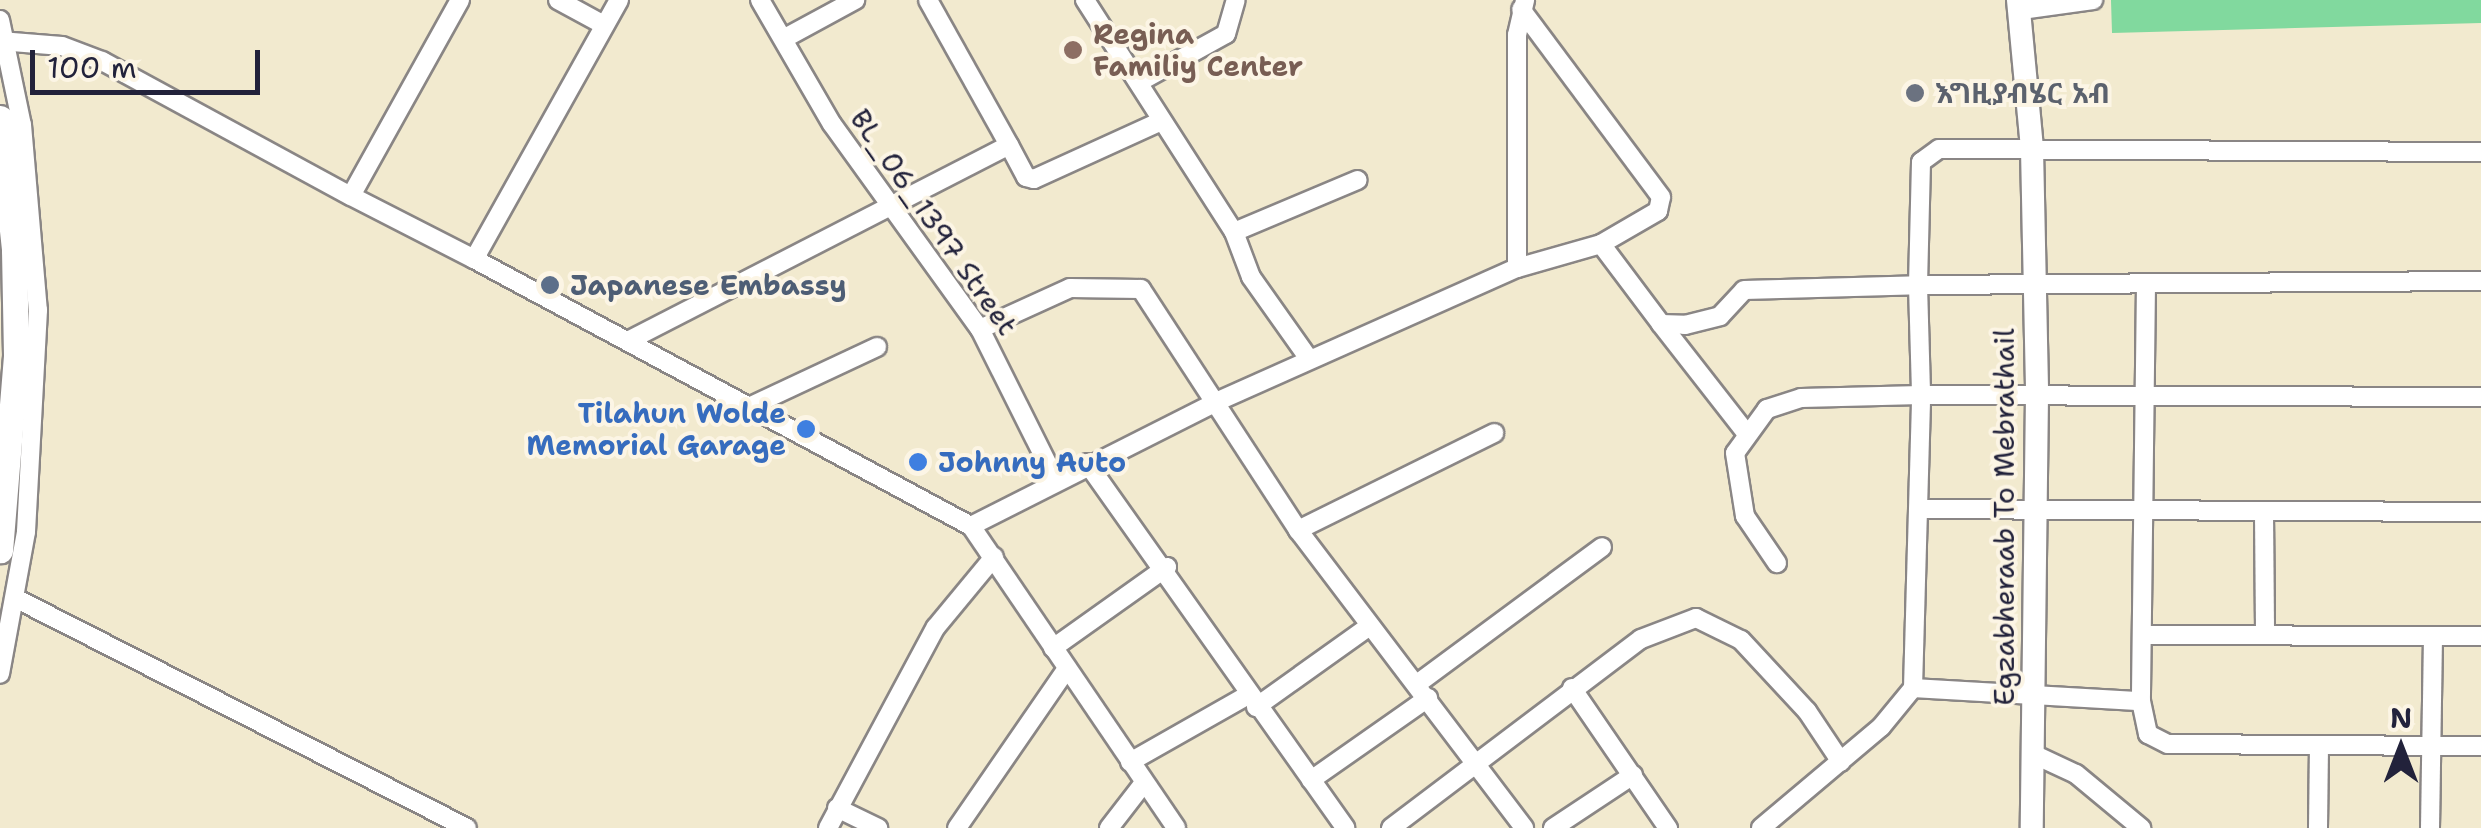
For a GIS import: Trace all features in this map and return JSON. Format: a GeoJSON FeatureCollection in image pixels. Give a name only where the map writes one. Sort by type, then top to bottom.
{"type":"FeatureCollection","features":[{"type":"Feature","properties":{"kind":"highway"},"geometry":{"type":"LineString","coordinates":[[0,118],[14,250],[16,356],[0,550]]}},
{"type":"Feature","properties":{"kind":"main road","name":"Egzabheraab To Mebrathail"},"geometry":{"type":"LineString","coordinates":[[2020,5],[2032,149],[2036,395],[2032,828]]}},
{"type":"Feature","properties":{"kind":"street"},"geometry":{"type":"LineString","coordinates":[[351,196],[460,0]]}},
{"type":"Feature","properties":{"kind":"street"},"geometry":{"type":"LineString","coordinates":[[558,0],[604,25]]}},
{"type":"Feature","properties":{"kind":"street"},"geometry":{"type":"LineString","coordinates":[[474,260],[619,0]]}},
{"type":"Feature","properties":{"kind":"street","name":"BL_06_1397 Street"},"geometry":{"type":"LineString","coordinates":[[760,0],[886,203],[980,329],[1055,479]]}},
{"type":"Feature","properties":{"kind":"street"},"geometry":{"type":"LineString","coordinates":[[785,38],[855,0]]}},
{"type":"Feature","properties":{"kind":"street"},"geometry":{"type":"LineString","coordinates":[[928,0],[1026,178],[1034,180],[1161,121]]}},
{"type":"Feature","properties":{"kind":"street"},"geometry":{"type":"LineString","coordinates":[[1084,0],[1234,232],[1251,278],[1309,359]]}},
{"type":"Feature","properties":{"kind":"street"},"geometry":{"type":"LineString","coordinates":[[1140,82],[1226,34],[1236,0]]}},
{"type":"Feature","properties":{"kind":"street"},"geometry":{"type":"LineString","coordinates":[[2020,5],[2093,0]]}},
{"type":"Feature","properties":{"kind":"street"},"geometry":{"type":"LineString","coordinates":[[971,526],[1087,463],[1309,359],[1517,268],[1601,244],[1658,211],[1661,197],[1523,4]]}},
{"type":"Feature","properties":{"kind":"street"},"geometry":{"type":"LineString","coordinates":[[1517,268],[1523,4]]}},
{"type":"Feature","properties":{"kind":"street"},"geometry":{"type":"LineString","coordinates":[[0,20],[27,163],[38,310],[31,473],[15,598],[0,674]]}},
{"type":"Feature","properties":{"kind":"street"},"geometry":{"type":"LineString","coordinates":[[3,41],[62,46],[102,61],[351,196],[753,405],[971,526],[1176,828]]}},
{"type":"Feature","properties":{"kind":"street"},"geometry":{"type":"LineString","coordinates":[[628,342],[886,203],[1009,145]]}},
{"type":"Feature","properties":{"kind":"street"},"geometry":{"type":"LineString","coordinates":[[1774,824],[1913,688],[1919,509],[1921,162],[1928,153],[2032,149],[2481,152]]}},
{"type":"Feature","properties":{"kind":"street"},"geometry":{"type":"LineString","coordinates":[[1234,232],[1358,180]]}},
{"type":"Feature","properties":{"kind":"street"},"geometry":{"type":"LineString","coordinates":[[1601,244],[1748,434]]}},
{"type":"Feature","properties":{"kind":"street"},"geometry":{"type":"LineString","coordinates":[[1661,324],[1720,316],[1744,290],[2481,281]]}},
{"type":"Feature","properties":{"kind":"street"},"geometry":{"type":"LineString","coordinates":[[2146,284],[2141,701],[2148,734],[2168,744],[2481,746]]}},
{"type":"Feature","properties":{"kind":"street"},"geometry":{"type":"LineString","coordinates":[[980,329],[1070,288],[1141,289],[1218,401],[1298,530],[1524,828]]}},
{"type":"Feature","properties":{"kind":"street"},"geometry":{"type":"LineString","coordinates":[[753,405],[877,346]]}},
{"type":"Feature","properties":{"kind":"street"},"geometry":{"type":"LineString","coordinates":[[1777,564],[1745,516],[1735,453],[1767,409],[1801,398],[2481,396]]}},
{"type":"Feature","properties":{"kind":"street"},"geometry":{"type":"LineString","coordinates":[[1298,530],[1494,433]]}},
{"type":"Feature","properties":{"kind":"street"},"geometry":{"type":"LineString","coordinates":[[1087,463],[1167,568],[1251,702],[1345,828]]}},
{"type":"Feature","properties":{"kind":"street"},"geometry":{"type":"LineString","coordinates":[[1919,509],[2481,512]]}},
{"type":"Feature","properties":{"kind":"street"},"geometry":{"type":"LineString","coordinates":[[2264,513],[2265,634]]}},
{"type":"Feature","properties":{"kind":"street"},"geometry":{"type":"LineString","coordinates":[[1310,780],[1602,548]]}},
{"type":"Feature","properties":{"kind":"street"},"geometry":{"type":"LineString","coordinates":[[828,828],[936,627],[994,556]]}},
{"type":"Feature","properties":{"kind":"street"},"geometry":{"type":"LineString","coordinates":[[1053,648],[1167,568]]}},
{"type":"Feature","properties":{"kind":"street"},"geometry":{"type":"LineString","coordinates":[[15,598],[467,828]]}},
{"type":"Feature","properties":{"kind":"street"},"geometry":{"type":"LineString","coordinates":[[1391,828],[1465,773],[1474,759],[1673,622],[1718,624],[1783,682],[1840,762]]}},
{"type":"Feature","properties":{"kind":"street"},"geometry":{"type":"LineString","coordinates":[[1130,762],[1251,702],[1368,627]]}},
{"type":"Feature","properties":{"kind":"street"},"geometry":{"type":"LineString","coordinates":[[2144,635],[2481,636]]}},
{"type":"Feature","properties":{"kind":"street"},"geometry":{"type":"LineString","coordinates":[[2430,828],[2433,636]]}},
{"type":"Feature","properties":{"kind":"street"},"geometry":{"type":"LineString","coordinates":[[957,828],[1066,670]]}},
{"type":"Feature","properties":{"kind":"street"},"geometry":{"type":"LineString","coordinates":[[1572,688],[1668,828]]}},
{"type":"Feature","properties":{"kind":"street"},"geometry":{"type":"LineString","coordinates":[[1913,688],[2141,701]]}},
{"type":"Feature","properties":{"kind":"street"},"geometry":{"type":"LineString","coordinates":[[2318,828],[2319,745]]}},
{"type":"Feature","properties":{"kind":"street"},"geometry":{"type":"LineString","coordinates":[[2033,754],[2076,774],[2141,828]]}},
{"type":"Feature","properties":{"kind":"street"},"geometry":{"type":"LineString","coordinates":[[1553,828],[1633,775]]}},
{"type":"Feature","properties":{"kind":"street"},"geometry":{"type":"LineString","coordinates":[[1108,828],[1143,784]]}},
{"type":"Feature","properties":{"kind":"street"},"geometry":{"type":"LineString","coordinates":[[837,808],[878,828]]}},
{"type":"Feature","properties":{"kind":"green space"},"geometry":{"type":"Polygon","coordinates":[[[2111,0],[2481,0],[2481,23],[2112,33],[2111,0]]]}},
{"type":"Feature","properties":{"kind":"place","name":"Regina Familiy Center"},"geometry":{"type":"Point","coordinates":[1073,50]}},
{"type":"Feature","properties":{"kind":"place","name":"እግዚያብሄር አብ"},"geometry":{"type":"Point","coordinates":[1915,93]}},
{"type":"Feature","properties":{"kind":"place","name":"Japanese Embassy"},"geometry":{"type":"Point","coordinates":[550,285]}},
{"type":"Feature","properties":{"kind":"place","name":"Tilahun Wolde Memorial Garage"},"geometry":{"type":"Point","coordinates":[806,429]}},
{"type":"Feature","properties":{"kind":"place","name":"Johnny Auto"},"geometry":{"type":"Point","coordinates":[918,462]}}]}
